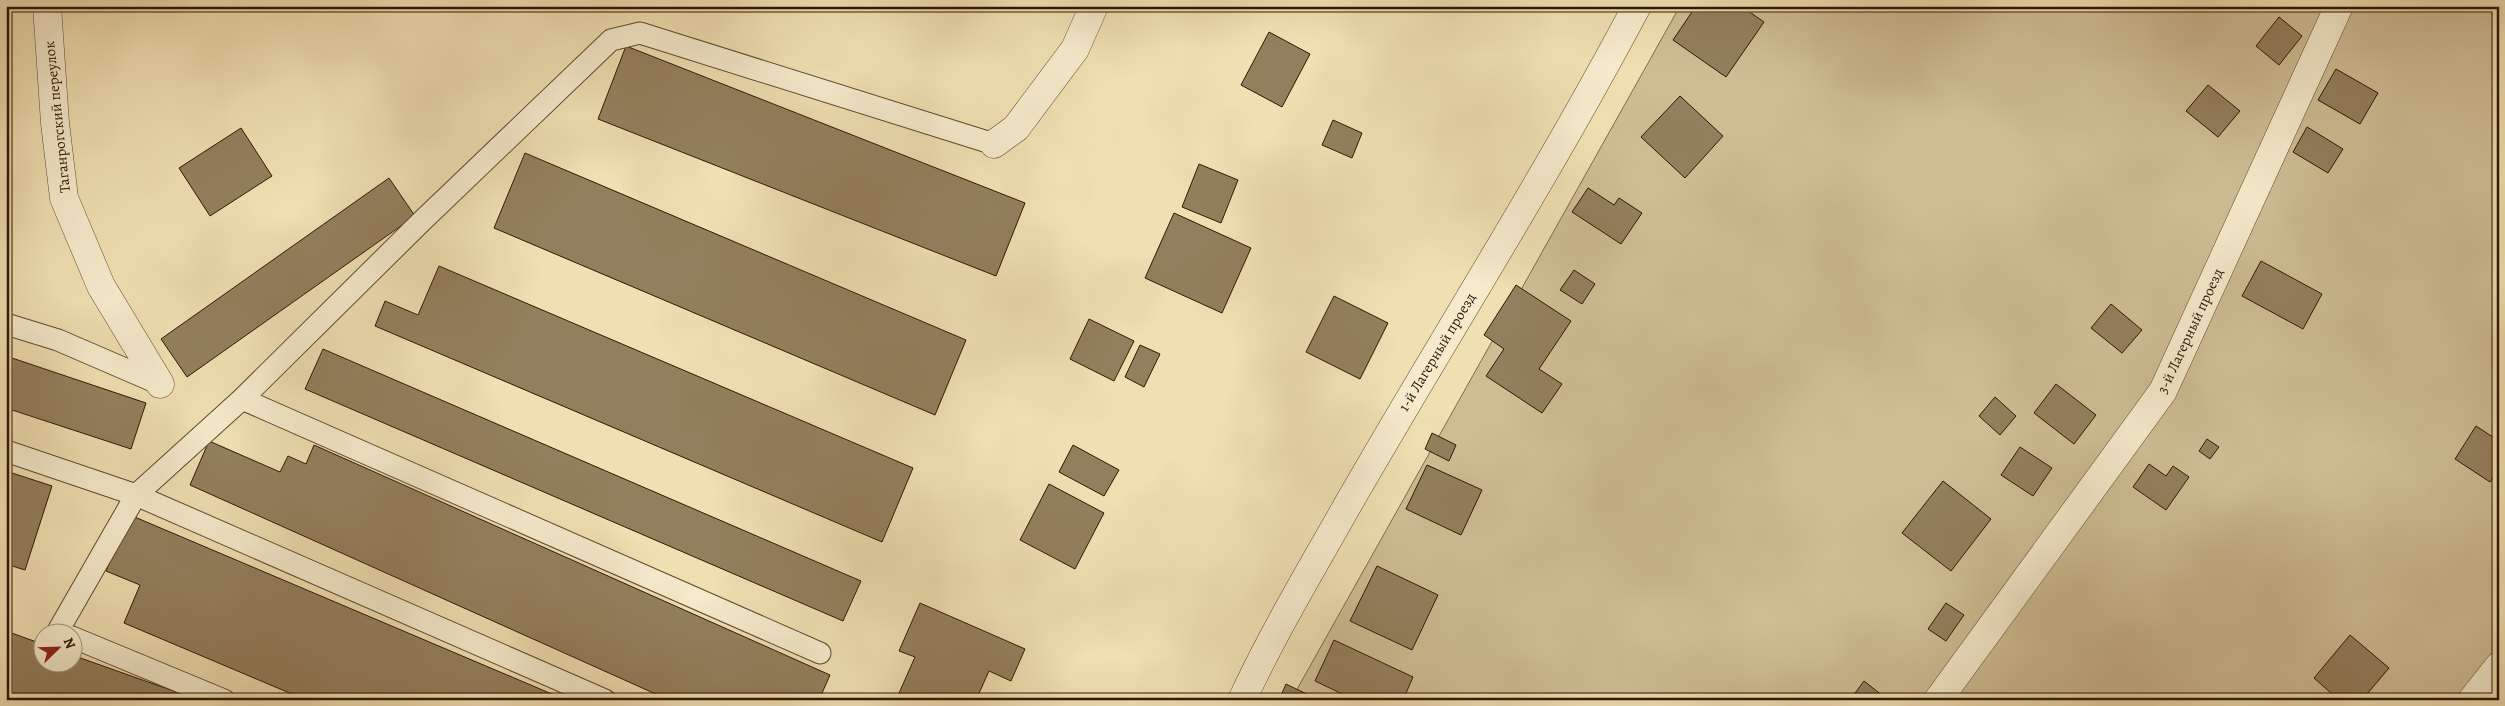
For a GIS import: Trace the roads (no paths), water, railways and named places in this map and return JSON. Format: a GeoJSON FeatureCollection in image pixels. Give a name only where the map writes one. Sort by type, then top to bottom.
{"type":"FeatureCollection","features":[{"type":"Feature","properties":{"kind":"street","name":"Таганрогский переулок"},"geometry":{"type":"LineString","coordinates":[[47,6],[55,123],[64,198],[101,286],[160,384]]}},
{"type":"Feature","properties":{"kind":"street","name":"1-й Лагерный проезд"},"geometry":{"type":"LineString","coordinates":[[1242,700],[1277,629],[1414,390],[1589,96],[1637,6]]}},
{"type":"Feature","properties":{"kind":"street","name":"3-й Лагерный проезд"},"geometry":{"type":"LineString","coordinates":[[1938,700],[2163,391],[2339,6]]}},
{"type":"Feature","properties":{"kind":"street"},"geometry":{"type":"LineString","coordinates":[[994,144],[1016,128],[1075,49],[1090,8]]}},
{"type":"Feature","properties":{"kind":"street"},"geometry":{"type":"LineString","coordinates":[[2472,700],[2499,666]]}},
{"type":"Feature","properties":{"kind":"lane"},"geometry":{"type":"LineString","coordinates":[[61,624],[136,495],[242,399],[423,220],[611,40],[640,33],[994,144]]}},
{"type":"Feature","properties":{"kind":"lane"},"geometry":{"type":"LineString","coordinates":[[6,324],[58,340],[160,384]]}},
{"type":"Feature","properties":{"kind":"lane"},"geometry":{"type":"LineString","coordinates":[[242,399],[820,652]]}},
{"type":"Feature","properties":{"kind":"lane"},"geometry":{"type":"LineString","coordinates":[[6,451],[136,495],[605,700]]}},
{"type":"Feature","properties":{"kind":"lane"},"geometry":{"type":"LineString","coordinates":[[82,641],[224,700]]}}]}
